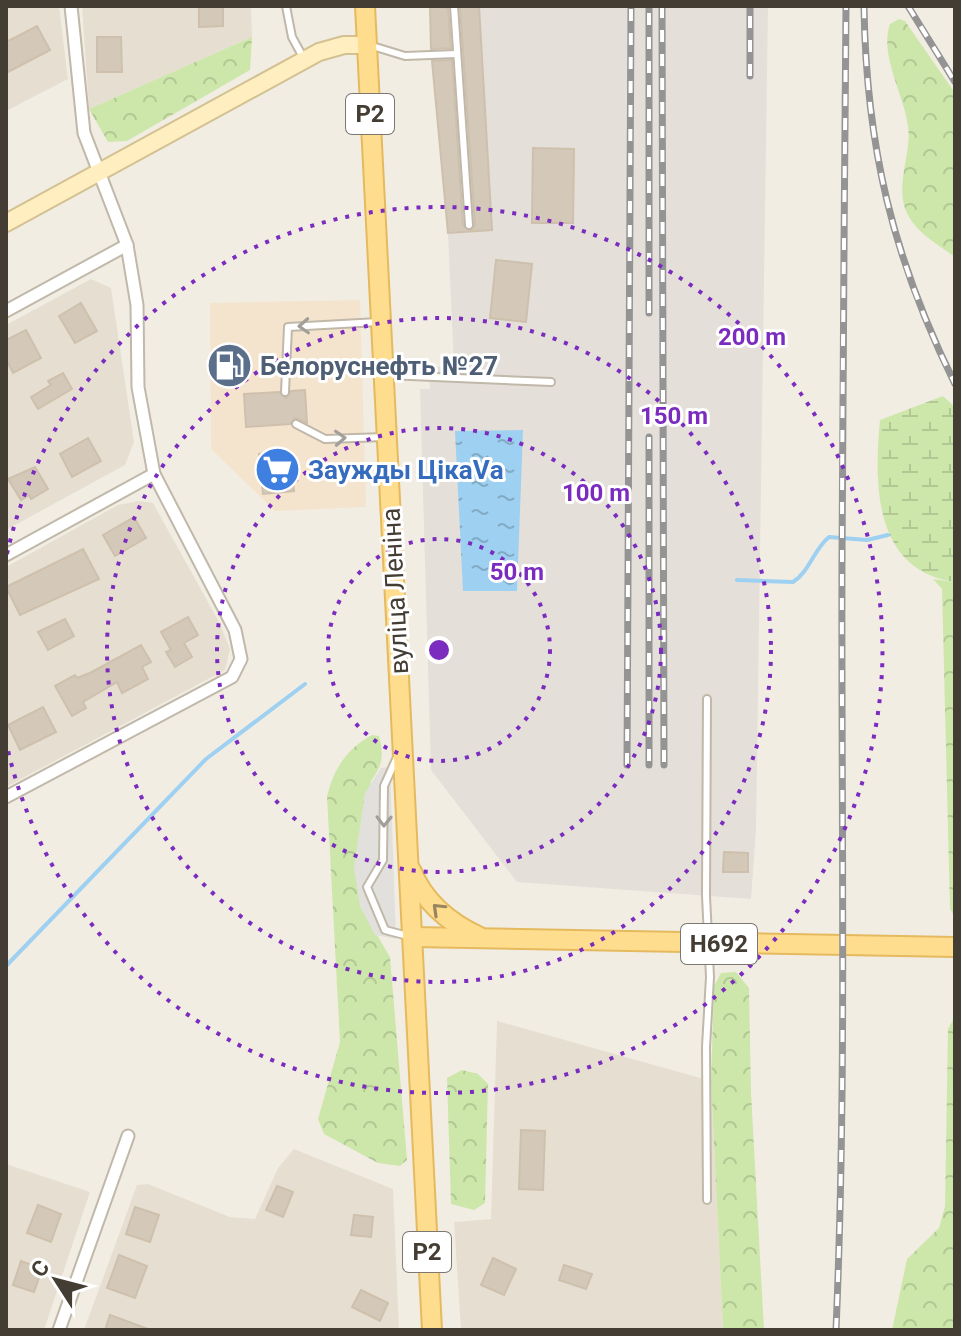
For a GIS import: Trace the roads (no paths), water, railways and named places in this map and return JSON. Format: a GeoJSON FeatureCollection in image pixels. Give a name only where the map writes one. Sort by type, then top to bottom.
{"type":"FeatureCollection","features":[{"type":"Feature","properties":{"kind":"main road","name":"вуліца Леніна"},"geometry":{"type":"LineString","coordinates":[[365,6],[413,937]]}},
{"type":"Feature","properties":{"kind":"main road"},"geometry":{"type":"LineString","coordinates":[[409,865],[420,889],[441,913],[482,938]]}},
{"type":"Feature","properties":{"kind":"main road","name":"Н692"},"geometry":{"type":"LineString","coordinates":[[413,937],[955,947]]}},
{"type":"Feature","properties":{"kind":"main road","name":"Р2"},"geometry":{"type":"LineString","coordinates":[[413,937],[432,1330]]}},
{"type":"Feature","properties":{"kind":"street"},"geometry":{"type":"LineString","coordinates":[[6,797],[232,677],[241,659],[235,630],[154,474],[138,387],[137,305],[127,245],[84,133],[71,6]]}},
{"type":"Feature","properties":{"kind":"street"},"geometry":{"type":"LineString","coordinates":[[6,223],[304,59],[332,47],[367,45]]}},
{"type":"Feature","properties":{"kind":"street"},"geometry":{"type":"LineString","coordinates":[[6,311],[127,245]]}},
{"type":"Feature","properties":{"kind":"street"},"geometry":{"type":"LineString","coordinates":[[6,555],[154,474]]}},
{"type":"Feature","properties":{"kind":"street"},"geometry":{"type":"LineString","coordinates":[[59,1330],[128,1136]]}},
{"type":"Feature","properties":{"kind":"lane"},"geometry":{"type":"LineString","coordinates":[[286,6],[292,37],[304,59]]}},
{"type":"Feature","properties":{"kind":"lane"},"geometry":{"type":"LineString","coordinates":[[454,6],[469,225]]}},
{"type":"Feature","properties":{"kind":"lane"},"geometry":{"type":"LineString","coordinates":[[367,45],[405,56],[456,54]]}},
{"type":"Feature","properties":{"kind":"lane"},"geometry":{"type":"LineString","coordinates":[[285,392],[288,327],[382,322]]}},
{"type":"Feature","properties":{"kind":"lane"},"geometry":{"type":"LineString","coordinates":[[385,375],[551,382]]}},
{"type":"Feature","properties":{"kind":"lane"},"geometry":{"type":"LineString","coordinates":[[296,424],[325,439],[388,437]]}},
{"type":"Feature","properties":{"kind":"lane"},"geometry":{"type":"LineString","coordinates":[[707,699],[707,1200]]}},
{"type":"Feature","properties":{"kind":"lane"},"geometry":{"type":"LineString","coordinates":[[403,748],[388,771],[384,786],[383,860],[367,887],[385,930],[413,937]]}},
{"type":"Feature","properties":{"kind":"water"},"geometry":{"type":"Polygon","coordinates":[[[523,430],[517,591],[463,591],[455,431],[523,430]]]}},
{"type":"Feature","properties":{"kind":"waterway"},"geometry":{"type":"LineString","coordinates":[[737,580],[793,582],[829,537],[867,540],[888,535]]}},
{"type":"Feature","properties":{"kind":"waterway"},"geometry":{"type":"LineString","coordinates":[[6,966],[206,759],[305,684]]}},
{"type":"Feature","properties":{"kind":"railway"},"geometry":{"type":"LineString","coordinates":[[627,765],[631,6]]}},
{"type":"Feature","properties":{"kind":"railway"},"geometry":{"type":"LineString","coordinates":[[649,6],[649,313]]}},
{"type":"Feature","properties":{"kind":"railway"},"geometry":{"type":"LineString","coordinates":[[662,6],[664,765]]}},
{"type":"Feature","properties":{"kind":"railway"},"geometry":{"type":"LineString","coordinates":[[750,6],[750,76]]}},
{"type":"Feature","properties":{"kind":"railway"},"geometry":{"type":"LineString","coordinates":[[836,1330],[842,1041],[846,6]]}},
{"type":"Feature","properties":{"kind":"railway"},"geometry":{"type":"LineString","coordinates":[[864,6],[870,107],[887,201],[915,292],[955,384]]}},
{"type":"Feature","properties":{"kind":"railway"},"geometry":{"type":"LineString","coordinates":[[908,6],[955,82]]}},
{"type":"Feature","properties":{"kind":"railway"},"geometry":{"type":"LineString","coordinates":[[649,437],[649,765]]}},
{"type":"Feature","properties":{"kind":"place","name":"Белоруснефть №27"},"geometry":{"type":"Point","coordinates":[229,366]}},
{"type":"Feature","properties":{"kind":"place","name":"Заужды ЦікаVа"},"geometry":{"type":"Point","coordinates":[277,470]}}]}
